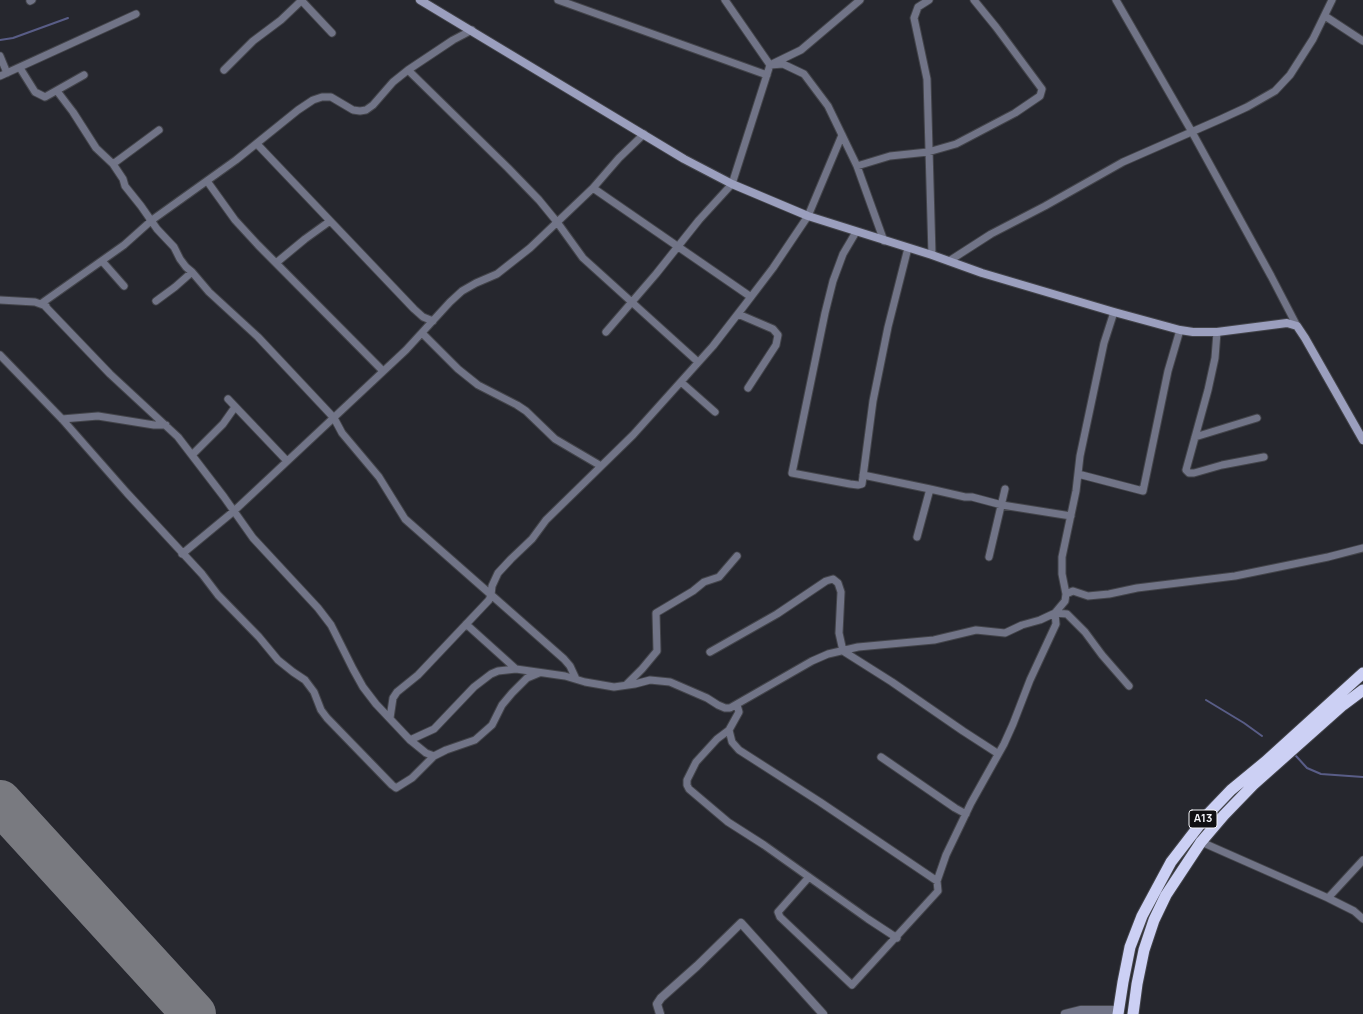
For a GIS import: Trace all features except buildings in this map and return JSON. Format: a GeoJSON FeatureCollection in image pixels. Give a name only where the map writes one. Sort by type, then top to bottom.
{"type":"FeatureCollection","features":[{"type":"Feature","properties":{"kind":"highway","name":"A13"},"geometry":{"type":"LineString","coordinates":[[1118,1012],[1130,947],[1142,916],[1170,862],[1189,836],[1231,790],[1265,762],[1363,673]]}},
{"type":"Feature","properties":{"kind":"highway","name":"A13"},"geometry":{"type":"LineString","coordinates":[[1133,1014],[1144,950],[1154,920],[1166,895],[1201,842],[1224,815],[1253,785],[1343,705],[1363,690]]}},
{"type":"Feature","properties":{"kind":"main road"},"geometry":{"type":"LineString","coordinates":[[420,0],[684,158],[732,184],[808,216],[932,255],[982,273],[1180,330],[1193,332],[1217,332],[1287,323],[1297,326],[1363,440]]}},
{"type":"Feature","properties":{"kind":"street"},"geometry":{"type":"LineString","coordinates":[[224,70],[253,41],[281,20],[302,0],[332,33]]}},
{"type":"Feature","properties":{"kind":"street"},"geometry":{"type":"LineString","coordinates":[[558,0],[767,75]]}},
{"type":"Feature","properties":{"kind":"street"},"geometry":{"type":"LineString","coordinates":[[725,0],[770,65]]}},
{"type":"Feature","properties":{"kind":"street"},"geometry":{"type":"LineString","coordinates":[[606,332],[699,220],[732,184],[770,65],[801,50],[860,0]]}},
{"type":"Feature","properties":{"kind":"street"},"geometry":{"type":"LineString","coordinates":[[929,0],[918,7],[914,18],[927,79],[932,255]]}},
{"type":"Feature","properties":{"kind":"street"},"geometry":{"type":"LineString","coordinates":[[857,166],[890,156],[928,152],[956,144],[1015,113],[1040,96],[1042,89],[974,0]]}},
{"type":"Feature","properties":{"kind":"street"},"geometry":{"type":"LineString","coordinates":[[1116,0],[1192,132],[1297,326]]}},
{"type":"Feature","properties":{"kind":"street"},"geometry":{"type":"LineString","coordinates":[[949,261],[991,234],[1045,206],[1123,162],[1247,107],[1275,91],[1290,75],[1313,39],[1332,0]]}},
{"type":"Feature","properties":{"kind":"street"},"geometry":{"type":"LineString","coordinates":[[0,56],[4,74],[136,14]]}},
{"type":"Feature","properties":{"kind":"street"},"geometry":{"type":"LineString","coordinates":[[1325,16],[1363,40]]}},
{"type":"Feature","properties":{"kind":"street"},"geometry":{"type":"LineString","coordinates":[[434,756],[426,753],[410,740],[376,704],[363,687],[331,625],[318,608],[253,538],[178,437],[166,425],[148,411],[110,374],[42,303],[124,245],[152,220],[257,144],[298,110],[313,100],[322,97],[330,97],[353,110],[366,110],[373,105],[393,82],[408,70],[453,40],[472,30]]}},
{"type":"Feature","properties":{"kind":"street"},"geometry":{"type":"LineString","coordinates":[[770,65],[783,64],[804,74],[828,106],[857,166],[884,241]]}},
{"type":"Feature","properties":{"kind":"street"},"geometry":{"type":"LineString","coordinates":[[20,68],[34,92],[45,97],[84,75]]}},
{"type":"Feature","properties":{"kind":"street"},"geometry":{"type":"LineString","coordinates":[[408,70],[539,200],[558,222],[583,258],[698,362]]}},
{"type":"Feature","properties":{"kind":"street"},"geometry":{"type":"LineString","coordinates":[[57,91],[96,148],[113,164],[123,179],[125,186],[157,228],[174,247],[186,267],[209,292],[258,337],[334,418],[342,433],[379,477],[405,519],[564,658],[570,666],[576,679]]}},
{"type":"Feature","properties":{"kind":"street"},"geometry":{"type":"LineString","coordinates":[[113,164],[159,130]]}},
{"type":"Feature","properties":{"kind":"street"},"geometry":{"type":"LineString","coordinates":[[182,554],[234,512],[287,460],[406,350],[462,291],[497,274],[530,248],[593,188],[619,158],[644,134]]}},
{"type":"Feature","properties":{"kind":"street"},"geometry":{"type":"LineString","coordinates":[[390,718],[393,698],[397,692],[418,675],[489,600],[492,586],[498,573],[532,538],[546,520],[633,435],[681,382],[738,314],[773,268],[808,216],[842,135]]}},
{"type":"Feature","properties":{"kind":"street"},"geometry":{"type":"LineString","coordinates":[[257,144],[414,309],[422,317],[433,320]]}},
{"type":"Feature","properties":{"kind":"street"},"geometry":{"type":"LineString","coordinates":[[207,181],[235,220],[383,371]]}},
{"type":"Feature","properties":{"kind":"street"},"geometry":{"type":"LineString","coordinates":[[593,188],[751,297]]}},
{"type":"Feature","properties":{"kind":"street"},"geometry":{"type":"LineString","coordinates":[[276,263],[330,221]]}},
{"type":"Feature","properties":{"kind":"street"},"geometry":{"type":"LineString","coordinates":[[856,232],[843,254],[833,281],[817,348],[803,424],[792,472],[858,485],[862,484],[873,402],[888,327],[908,248]]}},
{"type":"Feature","properties":{"kind":"street"},"geometry":{"type":"LineString","coordinates":[[102,261],[124,286]]}},
{"type":"Feature","properties":{"kind":"street"},"geometry":{"type":"LineString","coordinates":[[156,301],[176,287],[192,272]]}},
{"type":"Feature","properties":{"kind":"street"},"geometry":{"type":"LineString","coordinates":[[0,300],[35,302],[46,306]]}},
{"type":"Feature","properties":{"kind":"street"},"geometry":{"type":"LineString","coordinates":[[410,740],[434,729],[474,687],[491,674],[498,671],[516,669],[566,676],[593,684],[614,687],[650,680],[670,682],[725,708],[730,708],[812,661],[828,654],[858,647],[934,640],[976,630],[1005,633],[1055,613],[1065,601],[1066,594],[1062,574],[1062,557],[1102,350],[1114,312]]}},
{"type":"Feature","properties":{"kind":"street"},"geometry":{"type":"LineString","coordinates":[[738,314],[773,329],[778,335],[776,345],[748,388]]}},
{"type":"Feature","properties":{"kind":"street"},"geometry":{"type":"LineString","coordinates":[[1078,474],[1143,491],[1168,371],[1180,330]]}},
{"type":"Feature","properties":{"kind":"street"},"geometry":{"type":"LineString","coordinates":[[1217,332],[1215,358],[1208,390],[1186,470],[1194,473],[1222,465],[1264,457]]}},
{"type":"Feature","properties":{"kind":"street"},"geometry":{"type":"LineString","coordinates":[[422,333],[458,369],[478,385],[517,405],[526,411],[555,439],[601,466]]}},
{"type":"Feature","properties":{"kind":"street"},"geometry":{"type":"LineString","coordinates":[[0,355],[62,419],[182,554],[202,574],[218,595],[259,637],[278,660],[305,680],[314,692],[327,718],[396,788],[412,778],[434,756],[446,750],[475,740],[492,725],[502,705],[512,693],[527,678],[539,673]]}},
{"type":"Feature","properties":{"kind":"street"},"geometry":{"type":"LineString","coordinates":[[681,382],[715,412]]}},
{"type":"Feature","properties":{"kind":"street"},"geometry":{"type":"LineString","coordinates":[[228,399],[287,460]]}},
{"type":"Feature","properties":{"kind":"street"},"geometry":{"type":"LineString","coordinates":[[192,455],[223,424],[235,407]]}},
{"type":"Feature","properties":{"kind":"street"},"geometry":{"type":"LineString","coordinates":[[62,419],[98,416],[154,425],[166,425]]}},
{"type":"Feature","properties":{"kind":"street"},"geometry":{"type":"LineString","coordinates":[[1195,437],[1257,418]]}},
{"type":"Feature","properties":{"kind":"street"},"geometry":{"type":"LineString","coordinates":[[863,475],[930,488],[965,497],[972,497],[1002,505],[1071,516]]}},
{"type":"Feature","properties":{"kind":"street"},"geometry":{"type":"LineString","coordinates":[[916,536],[930,488]]}},
{"type":"Feature","properties":{"kind":"street"},"geometry":{"type":"LineString","coordinates":[[989,557],[1005,489]]}},
{"type":"Feature","properties":{"kind":"street"},"geometry":{"type":"LineString","coordinates":[[1066,594],[1073,591],[1088,596],[1109,594],[1137,588],[1235,576],[1328,557],[1363,548]]}},
{"type":"Feature","properties":{"kind":"street"},"geometry":{"type":"LineString","coordinates":[[626,685],[657,651],[656,613],[693,591],[704,582],[719,577],[737,556]]}},
{"type":"Feature","properties":{"kind":"street"},"geometry":{"type":"LineString","coordinates":[[710,652],[777,614],[826,581],[833,579],[838,583],[841,592],[839,633],[843,651],[892,682],[997,753]]}},
{"type":"Feature","properties":{"kind":"street"},"geometry":{"type":"LineString","coordinates":[[1055,613],[1067,614],[1085,632],[1102,655],[1129,686]]}},
{"type":"Feature","properties":{"kind":"street"},"geometry":{"type":"LineString","coordinates":[[809,877],[778,912],[780,917],[852,986],[938,891],[937,881],[946,855],[971,802],[997,753],[1004,744],[1030,680],[1056,624],[1055,613]]}},
{"type":"Feature","properties":{"kind":"street"},"geometry":{"type":"LineString","coordinates":[[466,624],[516,669]]}},
{"type":"Feature","properties":{"kind":"street"},"geometry":{"type":"LineString","coordinates":[[737,705],[740,712],[729,730],[717,739],[696,762],[687,780],[687,785],[695,794],[728,822],[897,938]]}},
{"type":"Feature","properties":{"kind":"street"},"geometry":{"type":"LineString","coordinates":[[729,730],[732,742],[739,750],[937,881]]}},
{"type":"Feature","properties":{"kind":"street"},"geometry":{"type":"LineString","coordinates":[[881,757],[966,814]]}},
{"type":"Feature","properties":{"kind":"street"},"geometry":{"type":"LineString","coordinates":[[1189,836],[1328,898],[1354,911],[1363,919]]}},
{"type":"Feature","properties":{"kind":"street"},"geometry":{"type":"LineString","coordinates":[[1328,898],[1363,860]]}},
{"type":"Feature","properties":{"kind":"street"},"geometry":{"type":"LineString","coordinates":[[660,1014],[657,1004],[661,998],[741,924],[823,1014]]}},
{"type":"Feature","properties":{"kind":"street"},"geometry":{"type":"LineString","coordinates":[[1065,1014],[1081,1010],[1118,1012]]}},
{"type":"Feature","properties":{"kind":"waterway"},"geometry":{"type":"LineString","coordinates":[[0,40],[13,38],[68,18]]}},
{"type":"Feature","properties":{"kind":"waterway"},"geometry":{"type":"LineString","coordinates":[[1206,700],[1244,723],[1262,736]]}},
{"type":"Feature","properties":{"kind":"waterway"},"geometry":{"type":"LineString","coordinates":[[1296,756],[1307,768],[1321,774],[1363,777]]}},
{"type":"Feature","properties":{"kind":"runway"},"geometry":{"type":"LineString","coordinates":[[0,802],[194,1014]]}}]}
